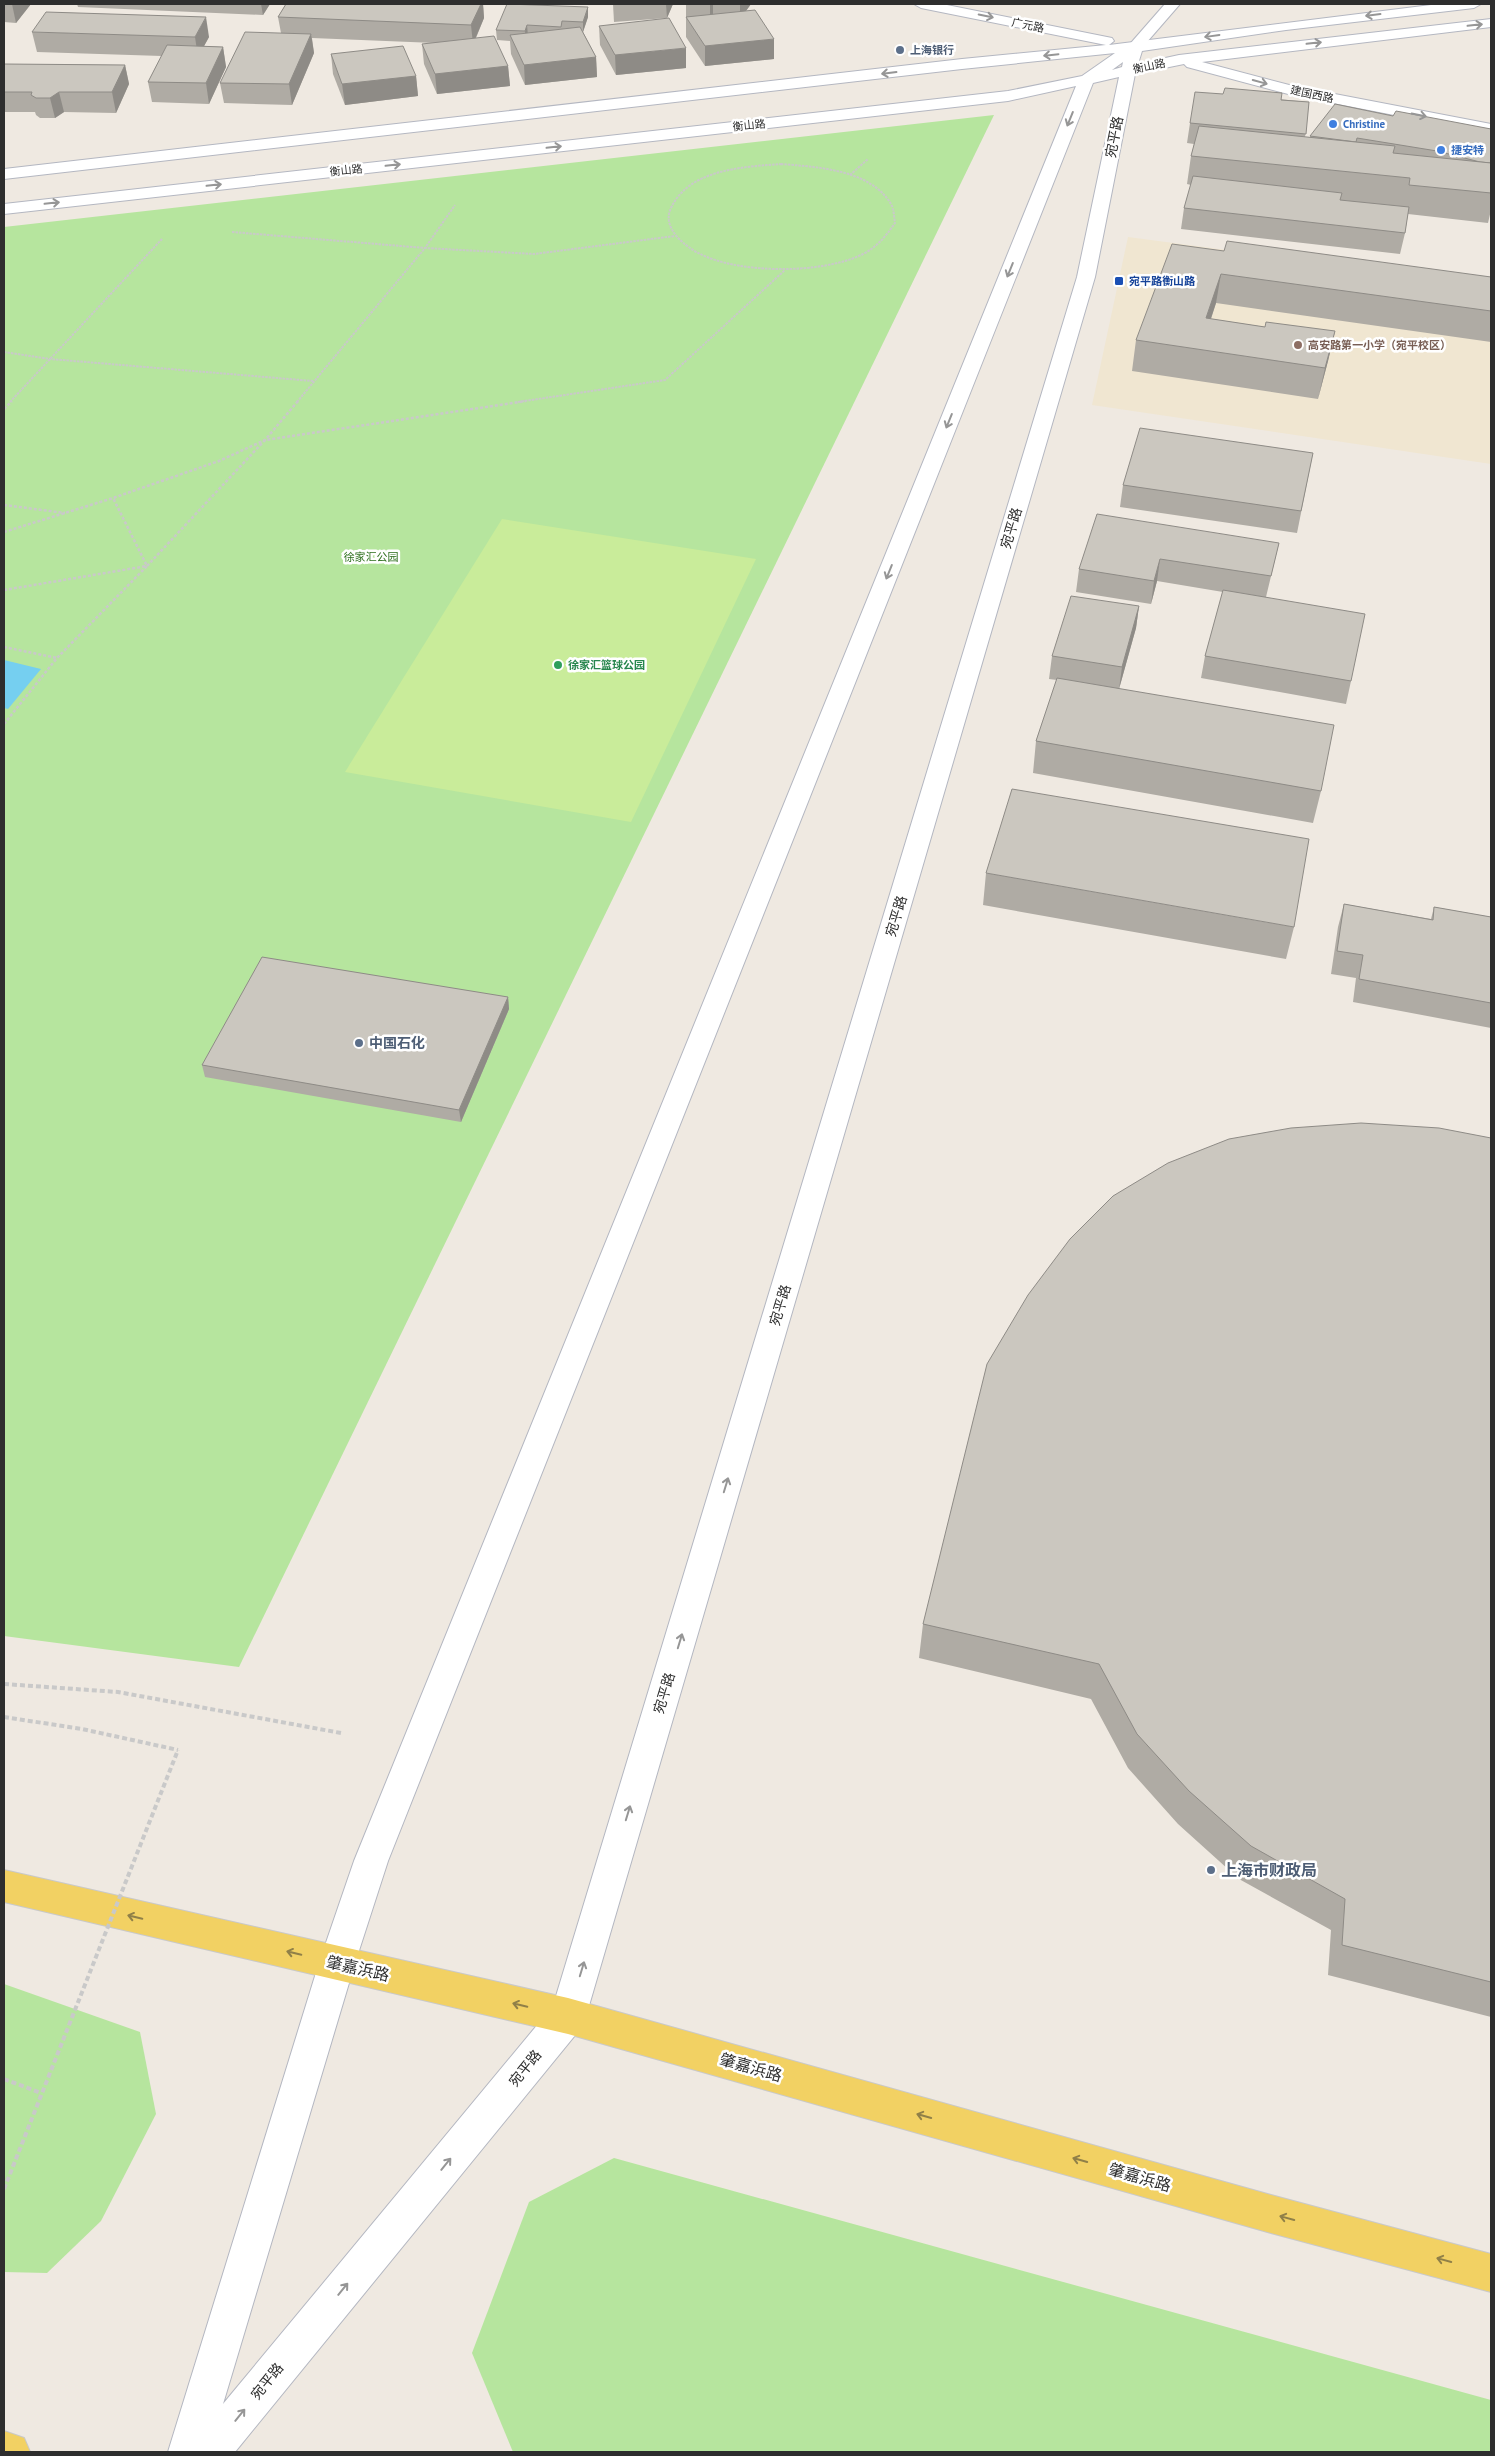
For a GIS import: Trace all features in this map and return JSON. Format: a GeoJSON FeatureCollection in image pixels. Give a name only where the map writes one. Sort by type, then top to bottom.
{"type":"FeatureCollection","features":[{"type":"Feature","properties":{"kind":"main road","name":"广元路"},"geometry":{"type":"LineString","coordinates":[[921,4],[1131,59]]}},
{"type":"Feature","properties":{"kind":"main road"},"geometry":{"type":"LineString","coordinates":[[188,2452],[337,1963],[371,1861],[1086,80],[1131,59],[1174,4]]}},
{"type":"Feature","properties":{"kind":"main road","name":"衡山路"},"geometry":{"type":"LineString","coordinates":[[1131,59],[1286,26],[1474,4]]}},
{"type":"Feature","properties":{"kind":"main road","name":"衡山路"},"geometry":{"type":"LineString","coordinates":[[4,174],[962,64],[1131,59],[1179,60],[1491,23]]}},
{"type":"Feature","properties":{"kind":"main road","name":"建国西路"},"geometry":{"type":"LineString","coordinates":[[1131,59],[1179,60],[1292,90],[1491,129]]}},
{"type":"Feature","properties":{"kind":"main road","name":"宛平路"},"geometry":{"type":"LineString","coordinates":[[209,2452],[568,2016],[1086,278],[1131,59]]}},
{"type":"Feature","properties":{"kind":"main road","name":"衡山路"},"geometry":{"type":"LineString","coordinates":[[4,209],[1008,96],[1086,80]]}},
{"type":"Feature","properties":{"kind":"main road","name":"肇嘉浜路"},"geometry":{"type":"LineString","coordinates":[[4,1886],[568,2016],[1252,2209],[1491,2273]]}},
{"type":"Feature","properties":{"kind":"main road"},"geometry":{"type":"LineString","coordinates":[[4,2451],[10,2452]]}},
{"type":"Feature","properties":{"kind":"path"},"geometry":{"type":"LineString","coordinates":[[781,164],[817,167],[850,175],[876,188],[892,205],[895,223],[883,241],[859,256],[825,266],[785,270],[750,268],[718,260],[693,250],[675,236],[667,219],[671,202],[687,186],[712,174],[745,166],[781,164]]}},
{"type":"Feature","properties":{"kind":"path"},"geometry":{"type":"LineString","coordinates":[[4,409],[213,186]]}},
{"type":"Feature","properties":{"kind":"path"},"geometry":{"type":"LineString","coordinates":[[231,232],[425,248],[534,254],[675,236]]}},
{"type":"Feature","properties":{"kind":"path"},"geometry":{"type":"LineString","coordinates":[[4,724],[57,658],[147,566],[265,440],[425,248]]}},
{"type":"Feature","properties":{"kind":"path"},"geometry":{"type":"LineString","coordinates":[[4,532],[113,498],[219,461],[265,440],[665,380],[785,270]]}},
{"type":"Feature","properties":{"kind":"path"},"geometry":{"type":"LineString","coordinates":[[4,352],[50,359],[313,381]]}},
{"type":"Feature","properties":{"kind":"path"},"geometry":{"type":"LineString","coordinates":[[113,498],[147,566]]}},
{"type":"Feature","properties":{"kind":"path"},"geometry":{"type":"LineString","coordinates":[[4,504],[66,513]]}},
{"type":"Feature","properties":{"kind":"path"},"geometry":{"type":"LineString","coordinates":[[4,590],[147,566]]}},
{"type":"Feature","properties":{"kind":"path"},"geometry":{"type":"LineString","coordinates":[[4,647],[57,658]]}},
{"type":"Feature","properties":{"kind":"path"},"geometry":{"type":"LineString","coordinates":[[4,1684],[118,1692],[342,1733]]}},
{"type":"Feature","properties":{"kind":"path"},"geometry":{"type":"LineString","coordinates":[[4,1717],[82,1729],[178,1750],[4,2188]]}},
{"type":"Feature","properties":{"kind":"path"},"geometry":{"type":"LineString","coordinates":[[4,2079],[41,2093]]}},
{"type":"Feature","properties":{"kind":"shaded area","name":"高安路第一小学（宛平校区）"},"geometry":{"type":"Polygon","coordinates":[[[1128,237],[1491,285],[1491,464],[1092,405],[1128,237]]]}},
{"type":"Feature","properties":{"kind":"green space","name":"徐家汇公园"},"geometry":{"type":"Polygon","coordinates":[[[994,115],[239,1667],[4,1636],[4,227],[994,115]]]}},
{"type":"Feature","properties":{"kind":"green space","name":"徐家汇篮球公园"},"geometry":{"type":"Polygon","coordinates":[[[502,519],[756,559],[631,822],[345,772],[502,519]]]}},
{"type":"Feature","properties":{"kind":"green space"},"geometry":{"type":"Polygon","coordinates":[[[4,1984],[140,2032],[156,2114],[101,2221],[47,2273],[4,2272],[4,1984]]]}},
{"type":"Feature","properties":{"kind":"green space"},"geometry":{"type":"Polygon","coordinates":[[[614,2158],[1491,2400],[1491,2452],[513,2452],[472,2353],[529,2202],[614,2158]]]}},
{"type":"Feature","properties":{"kind":"water"},"geometry":{"type":"Polygon","coordinates":[[[4,660],[41,669],[8,709],[4,708],[4,660]]]}},
{"type":"Feature","properties":{"kind":"building"},"geometry":{"type":"Polygon","coordinates":[[[286,4],[481,4],[471,25],[278,17],[286,4]]]}},
{"type":"Feature","properties":{"kind":"building"},"geometry":{"type":"Polygon","coordinates":[[[507,4],[588,7],[583,22],[562,21],[561,27],[527,25],[525,31],[496,30],[507,4]]]}},
{"type":"Feature","properties":{"kind":"building"},"geometry":{"type":"Polygon","coordinates":[[[755,10],[774,39],[705,46],[686,17],[755,10]]]}},
{"type":"Feature","properties":{"kind":"building"},"geometry":{"type":"Polygon","coordinates":[[[46,12],[206,17],[195,37],[32,32],[46,12]]]}},
{"type":"Feature","properties":{"kind":"building"},"geometry":{"type":"Polygon","coordinates":[[[669,18],[686,48],[615,55],[599,26],[669,18]]]}},
{"type":"Feature","properties":{"kind":"building"},"geometry":{"type":"Polygon","coordinates":[[[580,27],[596,57],[524,65],[510,35],[580,27]]]}},
{"type":"Feature","properties":{"kind":"building"},"geometry":{"type":"Polygon","coordinates":[[[245,32],[311,34],[289,84],[220,83],[245,32]]]}},
{"type":"Feature","properties":{"kind":"building"},"geometry":{"type":"Polygon","coordinates":[[[494,36],[508,66],[435,74],[422,44],[494,36]]]}},
{"type":"Feature","properties":{"kind":"building"},"geometry":{"type":"Polygon","coordinates":[[[167,45],[223,47],[206,83],[148,82],[167,45]]]}},
{"type":"Feature","properties":{"kind":"building"},"geometry":{"type":"Polygon","coordinates":[[[403,46],[416,76],[342,84],[331,54],[403,46]]]}},
{"type":"Feature","properties":{"kind":"building"},"geometry":{"type":"Polygon","coordinates":[[[4,64],[125,65],[112,92],[59,92],[50,98],[36,98],[31,95],[32,92],[4,92],[4,64]]]}},
{"type":"Feature","properties":{"kind":"building"},"geometry":{"type":"Polygon","coordinates":[[[1225,88],[1282,93],[1281,100],[1309,102],[1306,134],[1190,123],[1195,92],[1223,94],[1225,88]]]}},
{"type":"Feature","properties":{"kind":"building"},"geometry":{"type":"Polygon","coordinates":[[[1335,104],[1393,116],[1396,111],[1491,129],[1491,163],[1437,151],[1357,138],[1356,142],[1310,136],[1335,104]]]}},
{"type":"Feature","properties":{"kind":"building"},"geometry":{"type":"Polygon","coordinates":[[[1199,126],[1395,146],[1393,153],[1491,163],[1491,193],[1409,185],[1410,178],[1191,156],[1199,126]]]}},
{"type":"Feature","properties":{"kind":"building"},"geometry":{"type":"Polygon","coordinates":[[[1193,176],[1342,193],[1340,200],[1409,207],[1405,233],[1184,208],[1193,176]]]}},
{"type":"Feature","properties":{"kind":"building"},"geometry":{"type":"Polygon","coordinates":[[[1227,241],[1491,277],[1491,311],[1221,274],[1206,318],[1265,327],[1266,322],[1335,331],[1325,368],[1136,340],[1172,244],[1224,251],[1227,241]]]}},
{"type":"Feature","properties":{"kind":"building"},"geometry":{"type":"Polygon","coordinates":[[[1140,428],[1313,453],[1301,511],[1123,485],[1140,428]]]}},
{"type":"Feature","properties":{"kind":"building"},"geometry":{"type":"Polygon","coordinates":[[[1097,514],[1279,543],[1271,576],[1160,559],[1154,581],[1079,569],[1097,514]]]}},
{"type":"Feature","properties":{"kind":"building"},"geometry":{"type":"Polygon","coordinates":[[[1223,590],[1365,614],[1351,681],[1205,656],[1223,590]]]}},
{"type":"Feature","properties":{"kind":"building"},"geometry":{"type":"Polygon","coordinates":[[[1071,596],[1139,606],[1122,667],[1052,656],[1071,596]]]}},
{"type":"Feature","properties":{"kind":"building"},"geometry":{"type":"Polygon","coordinates":[[[1057,678],[1334,725],[1321,791],[1036,741],[1057,678]]]}},
{"type":"Feature","properties":{"kind":"building"},"geometry":{"type":"Polygon","coordinates":[[[1012,789],[1309,839],[1294,927],[986,873],[1012,789]]]}},
{"type":"Feature","properties":{"kind":"building"},"geometry":{"type":"Polygon","coordinates":[[[1344,904],[1433,920],[1434,907],[1491,917],[1491,1003],[1359,979],[1363,955],[1337,951],[1344,904]]]}},
{"type":"Feature","properties":{"kind":"building","name":"中国石化"},"geometry":{"type":"Polygon","coordinates":[[[262,957],[508,997],[459,1110],[202,1065],[262,957]]]}},
{"type":"Feature","properties":{"kind":"building"},"geometry":{"type":"Polygon","coordinates":[[[1361,1123],[1439,1128],[1491,1138],[1491,1982],[1342,1945],[1345,1899],[1251,1846],[1189,1791],[1137,1734],[1099,1664],[923,1624],[987,1364],[1028,1295],[1070,1239],[1113,1196],[1168,1163],[1229,1139],[1291,1128],[1361,1123]]]}},
{"type":"Feature","properties":{"kind":"place","name":"上海银行"},"geometry":{"type":"Point","coordinates":[900,50]}},
{"type":"Feature","properties":{"kind":"place","name":"Christine"},"geometry":{"type":"Point","coordinates":[1333,124]}},
{"type":"Feature","properties":{"kind":"place","name":"捷安特"},"geometry":{"type":"Point","coordinates":[1441,150]}},
{"type":"Feature","properties":{"kind":"place","name":"宛平路衡山路"},"geometry":{"type":"Point","coordinates":[1119,281]}},
{"type":"Feature","properties":{"kind":"place","name":"高安路第一小学（宛平校区）"},"geometry":{"type":"Point","coordinates":[1298,345]}},
{"type":"Feature","properties":{"kind":"place","name":"徐家汇篮球公园"},"geometry":{"type":"Point","coordinates":[558,665]}},
{"type":"Feature","properties":{"kind":"place","name":"中国石化"},"geometry":{"type":"Point","coordinates":[359,1043]}},
{"type":"Feature","properties":{"kind":"place","name":"上海市财政局"},"geometry":{"type":"Point","coordinates":[1211,1870]}}]}
